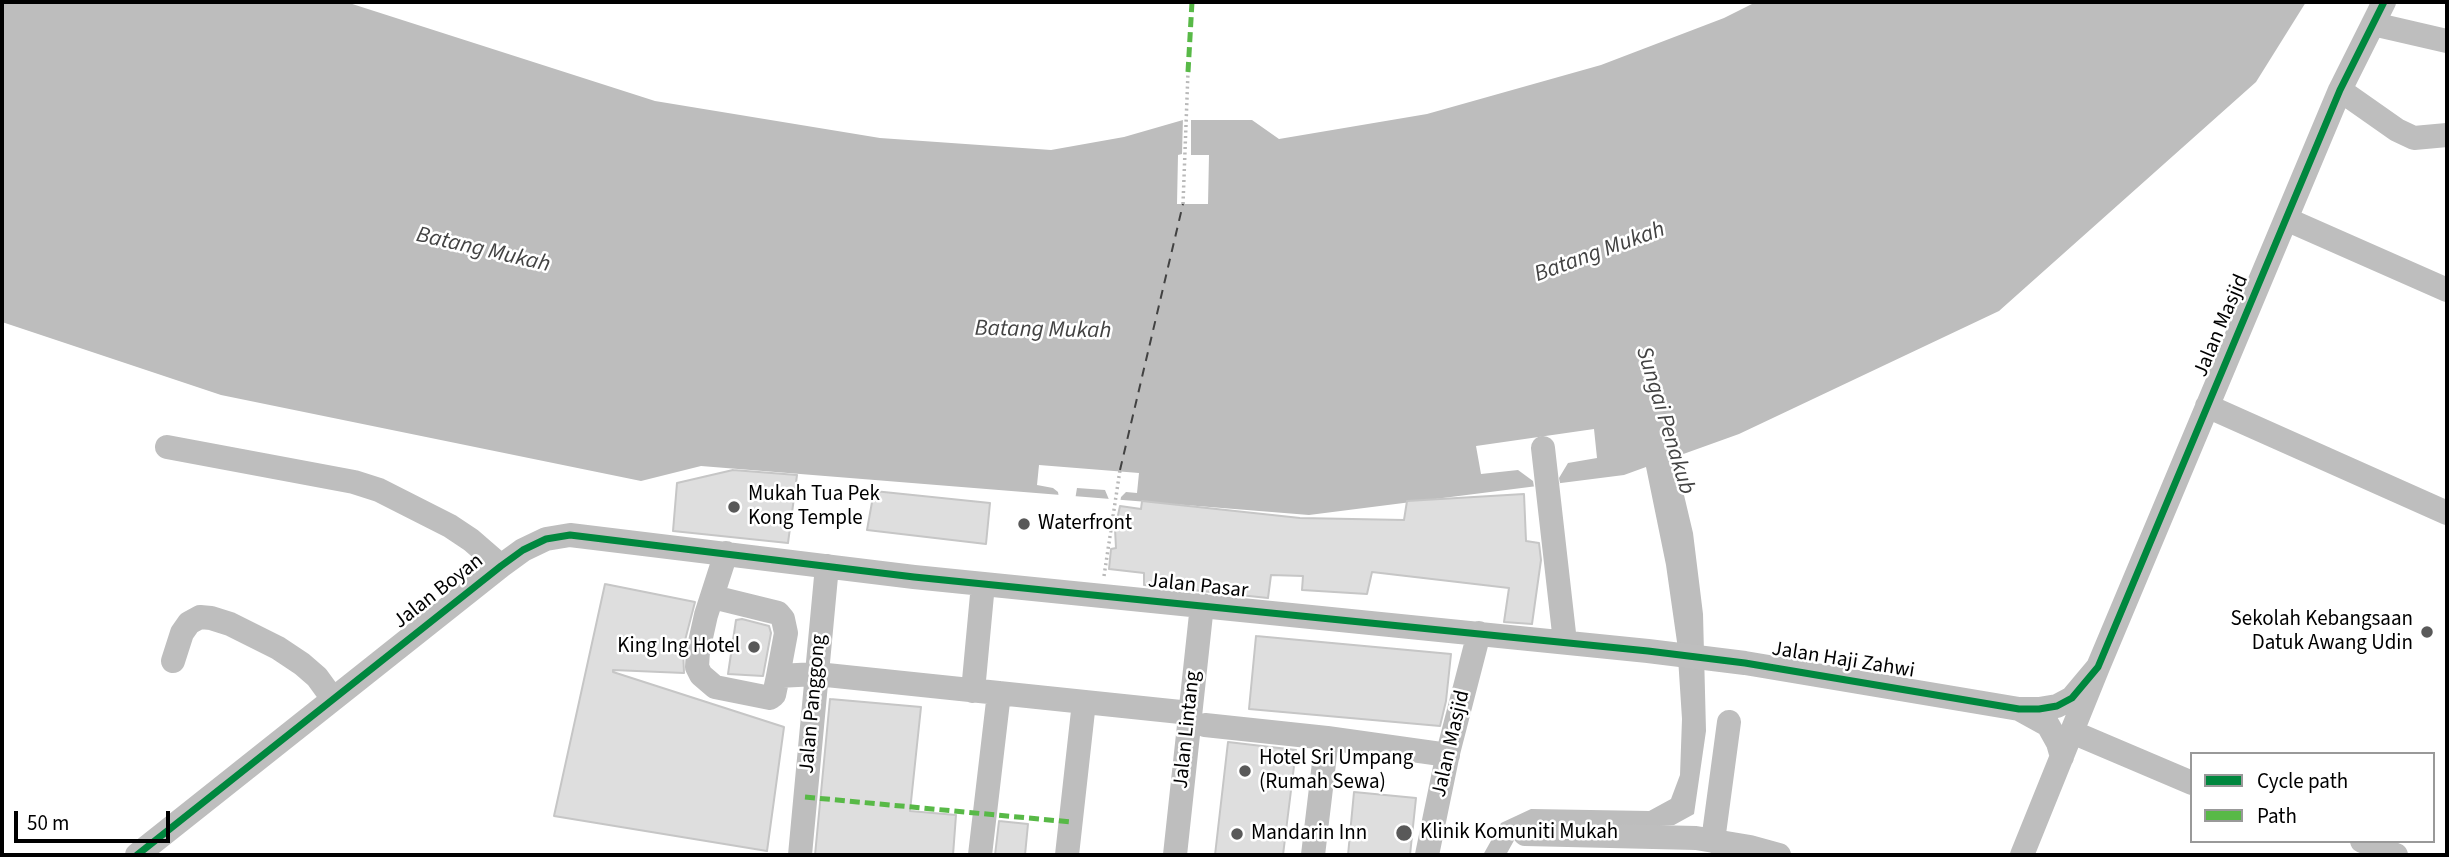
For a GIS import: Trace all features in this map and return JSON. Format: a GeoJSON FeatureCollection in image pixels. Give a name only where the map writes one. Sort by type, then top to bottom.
{"type":"FeatureCollection","features":[{"type":"Feature","properties":{"kind":"street","name":"Jalan Masjid"},"geometry":{"type":"LineString","coordinates":[[2022,855],[2340,90],[2384,2]]}},
{"type":"Feature","properties":{"kind":"street"},"geometry":{"type":"LineString","coordinates":[[2373,24],[2447,41]]}},
{"type":"Feature","properties":{"kind":"street"},"geometry":{"type":"LineString","coordinates":[[2340,90],[2397,130],[2414,138],[2447,135]]}},
{"type":"Feature","properties":{"kind":"street"},"geometry":{"type":"LineString","coordinates":[[2286,219],[2447,290]]}},
{"type":"Feature","properties":{"kind":"street"},"geometry":{"type":"LineString","coordinates":[[2207,407],[2447,513]]}},
{"type":"Feature","properties":{"kind":"street"},"geometry":{"type":"LineString","coordinates":[[167,447],[354,482],[379,490],[450,526],[501,566]]}},
{"type":"Feature","properties":{"kind":"street"},"geometry":{"type":"LineString","coordinates":[[1543,448],[1565,642]]}},
{"type":"Feature","properties":{"kind":"street","name":"Jalan Boyan"},"geometry":{"type":"LineString","coordinates":[[136,855],[501,566],[523,550],[546,539],[570,535],[827,566]]}},
{"type":"Feature","properties":{"kind":"street"},"geometry":{"type":"LineString","coordinates":[[713,597],[778,613],[783,619],[786,634],[774,695],[770,698],[715,687],[703,679],[697,667],[706,615],[726,554]]}},
{"type":"Feature","properties":{"kind":"street","name":"Jalan Pasar"},"geometry":{"type":"LineString","coordinates":[[827,566],[1565,642]]}},
{"type":"Feature","properties":{"kind":"street","name":"Jalan Panggong"},"geometry":{"type":"LineString","coordinates":[[799,851],[827,566]]}},
{"type":"Feature","properties":{"kind":"street"},"geometry":{"type":"LineString","coordinates":[[973,691],[983,584]]}},
{"type":"Feature","properties":{"kind":"street","name":"Jalan Lintang"},"geometry":{"type":"LineString","coordinates":[[1191,855],[1198,719],[1210,605]]}},
{"type":"Feature","properties":{"kind":"street"},"geometry":{"type":"LineString","coordinates":[[173,661],[182,634],[189,623],[200,617],[211,618],[266,642],[294,658],[317,677],[333,699]]}},
{"type":"Feature","properties":{"kind":"street","name":"Jalan Masjid"},"geometry":{"type":"LineString","coordinates":[[1427,855],[1448,755],[1479,633]]}},
{"type":"Feature","properties":{"kind":"street","name":"Jalan Haji Zahwi"},"geometry":{"type":"LineString","coordinates":[[1565,642],[1745,663],[2019,709],[2057,706],[2084,687],[2098,667]]}},
{"type":"Feature","properties":{"kind":"street"},"geometry":{"type":"LineString","coordinates":[[778,676],[817,674],[1084,702],[1448,755]]}},
{"type":"Feature","properties":{"kind":"street"},"geometry":{"type":"LineString","coordinates":[[980,855],[999,693]]}},
{"type":"Feature","properties":{"kind":"street"},"geometry":{"type":"LineString","coordinates":[[1067,855],[1084,702]]}},
{"type":"Feature","properties":{"kind":"street","name":"Jalan Haji Zahwi"},"geometry":{"type":"LineString","coordinates":[[2019,709],[2048,725],[2062,757]]}},
{"type":"Feature","properties":{"kind":"street","name":"Jalan Lintang"},"geometry":{"type":"LineString","coordinates":[[1175,855],[1198,719]]}},
{"type":"Feature","properties":{"kind":"street"},"geometry":{"type":"LineString","coordinates":[[1713,841],[1728,722]]}},
{"type":"Feature","properties":{"kind":"street"},"geometry":{"type":"LineString","coordinates":[[2072,732],[2190,782]]}},
{"type":"Feature","properties":{"kind":"street"},"geometry":{"type":"LineString","coordinates":[[1313,855],[1327,738]]}},
{"type":"Feature","properties":{"kind":"street"},"geometry":{"type":"LineString","coordinates":[[1525,834],[1642,836],[1713,841],[1779,855]]}},
{"type":"Feature","properties":{"kind":"street"},"geometry":{"type":"LineString","coordinates":[[2367,843],[2396,855]]}},
{"type":"Feature","properties":{"kind":"path"},"geometry":{"type":"LineString","coordinates":[[1183,204],[1188,72]]}},
{"type":"Feature","properties":{"kind":"path"},"geometry":{"type":"LineString","coordinates":[[1101,595],[1120,470]]}},
{"type":"Feature","properties":{"kind":"water"},"geometry":{"type":"Polygon","coordinates":[[[2,2],[346,2],[655,101],[880,138],[1051,150],[1124,137],[1183,120],[1252,120],[1279,139],[1427,114],[1601,65],[1724,18],[1756,2],[2306,2],[2256,82],[1999,311],[1739,434],[1675,457],[1693,533],[1703,614],[1706,731],[1694,814],[1674,825],[1517,835],[1506,855],[1483,855],[1501,823],[1531,809],[1649,811],[1671,799],[1680,775],[1682,719],[1677,642],[1666,565],[1646,467],[1624,475],[1309,515],[701,466],[641,481],[221,395],[2,322],[2,2]]]}},
{"type":"Feature","properties":{"kind":"pier"},"geometry":{"type":"Polygon","coordinates":[[[1183,117],[1191,117],[1191,155],[1209,155],[1208,204],[1177,204],[1178,155],[1182,154],[1183,117]]]}},
{"type":"Feature","properties":{"kind":"pier"},"geometry":{"type":"Polygon","coordinates":[[[1594,429],[1597,458],[1568,463],[1559,478],[1560,483],[1534,487],[1533,481],[1518,470],[1481,474],[1476,446],[1594,429]]]}},
{"type":"Feature","properties":{"kind":"pier"},"geometry":{"type":"Polygon","coordinates":[[[1039,465],[1139,473],[1137,493],[1126,492],[1120,503],[1110,502],[1105,490],[1077,488],[1075,500],[1059,498],[1058,492],[1053,488],[1037,485],[1039,465]]]}},
{"type":"Feature","properties":{"kind":"building","name":"Mukah Tua Pek Kong Temple"},"geometry":{"type":"Polygon","coordinates":[[[733,470],[797,475],[788,543],[673,531],[677,483],[733,470]]]}},
{"type":"Feature","properties":{"kind":"building"},"geometry":{"type":"Polygon","coordinates":[[[874,491],[990,503],[986,544],[867,530],[874,491]]]}},
{"type":"Feature","properties":{"kind":"building"},"geometry":{"type":"Polygon","coordinates":[[[1524,494],[1526,541],[1539,543],[1541,560],[1532,624],[1504,622],[1509,588],[1372,572],[1367,594],[1302,590],[1303,576],[1271,575],[1268,598],[1144,585],[1144,573],[1109,569],[1111,549],[1116,548],[1115,529],[1120,506],[1141,509],[1142,501],[1300,518],[1404,520],[1407,501],[1524,494]]]}},
{"type":"Feature","properties":{"kind":"building"},"geometry":{"type":"Polygon","coordinates":[[[605,584],[695,602],[683,648],[684,673],[613,672],[784,727],[767,851],[554,816],[605,584]]]}},
{"type":"Feature","properties":{"kind":"building","name":"King Ing Hotel"},"geometry":{"type":"Polygon","coordinates":[[[736,620],[769,626],[771,633],[763,676],[728,674],[736,620]]]}},
{"type":"Feature","properties":{"kind":"building"},"geometry":{"type":"Polygon","coordinates":[[[1256,636],[1451,654],[1446,701],[1440,726],[1249,709],[1256,636]]]}},
{"type":"Feature","properties":{"kind":"building"},"geometry":{"type":"Polygon","coordinates":[[[830,699],[921,707],[910,811],[956,815],[953,855],[815,855],[830,699]]]}},
{"type":"Feature","properties":{"kind":"building"},"geometry":{"type":"Polygon","coordinates":[[[1228,742],[1296,750],[1283,855],[1215,855],[1228,742]]]}},
{"type":"Feature","properties":{"kind":"building"},"geometry":{"type":"Polygon","coordinates":[[[1354,792],[1416,798],[1410,855],[1348,855],[1354,792]]]}},
{"type":"Feature","properties":{"kind":"building"},"geometry":{"type":"Polygon","coordinates":[[[999,821],[1028,824],[1025,855],[995,855],[999,821]]]}},
{"type":"Feature","properties":{"kind":"ferry route"},"geometry":{"type":"LineString","coordinates":[[1120,470],[1183,204]]}},
{"type":"Feature","properties":{"kind":"marked path"},"geometry":{"type":"LineString","coordinates":[[1188,72],[1192,2]]}},
{"type":"Feature","properties":{"kind":"marked path"},"geometry":{"type":"LineString","coordinates":[[805,797],[1071,822]]}},
{"type":"Feature","properties":{"kind":"cycle path"},"geometry":{"type":"LineString","coordinates":[[137,855],[501,566],[523,550],[546,539],[570,535],[914,577],[1648,651],[1745,663],[2019,709],[2057,706],[2072,698],[2098,667],[2340,90],[2384,2]]}},
{"type":"Feature","properties":{"kind":"place","name":"Mukah Tua Pek Kong Temple"},"geometry":{"type":"Point","coordinates":[734,507]}},
{"type":"Feature","properties":{"kind":"place","name":"Waterfront"},"geometry":{"type":"Point","coordinates":[1024,524]}},
{"type":"Feature","properties":{"kind":"place","name":"Sekolah Kebangsaan Datuk Awang Udin"},"geometry":{"type":"Point","coordinates":[2427,632]}},
{"type":"Feature","properties":{"kind":"place","name":"King Ing Hotel"},"geometry":{"type":"Point","coordinates":[754,647]}},
{"type":"Feature","properties":{"kind":"place","name":"Hotel Sri Umpang (Rumah Sewa)"},"geometry":{"type":"Point","coordinates":[1245,771]}},
{"type":"Feature","properties":{"kind":"place","name":"Klinik Komuniti Mukah"},"geometry":{"type":"Point","coordinates":[1404,833]}},
{"type":"Feature","properties":{"kind":"place","name":"Mandarin Inn"},"geometry":{"type":"Point","coordinates":[1237,834]}},
{"type":"Feature","properties":{"kind":"water label","name":"Batang Mukah"},"geometry":{"type":"Point","coordinates":[483,251]}},
{"type":"Feature","properties":{"kind":"water label","name":"Batang Mukah"},"geometry":{"type":"Point","coordinates":[1600,253]}},
{"type":"Feature","properties":{"kind":"water label","name":"Batang Mukah"},"geometry":{"type":"Point","coordinates":[1043,331]}},
{"type":"Feature","properties":{"kind":"water label","name":"Sungai Penakub"},"geometry":{"type":"Point","coordinates":[1664,421]}}]}
